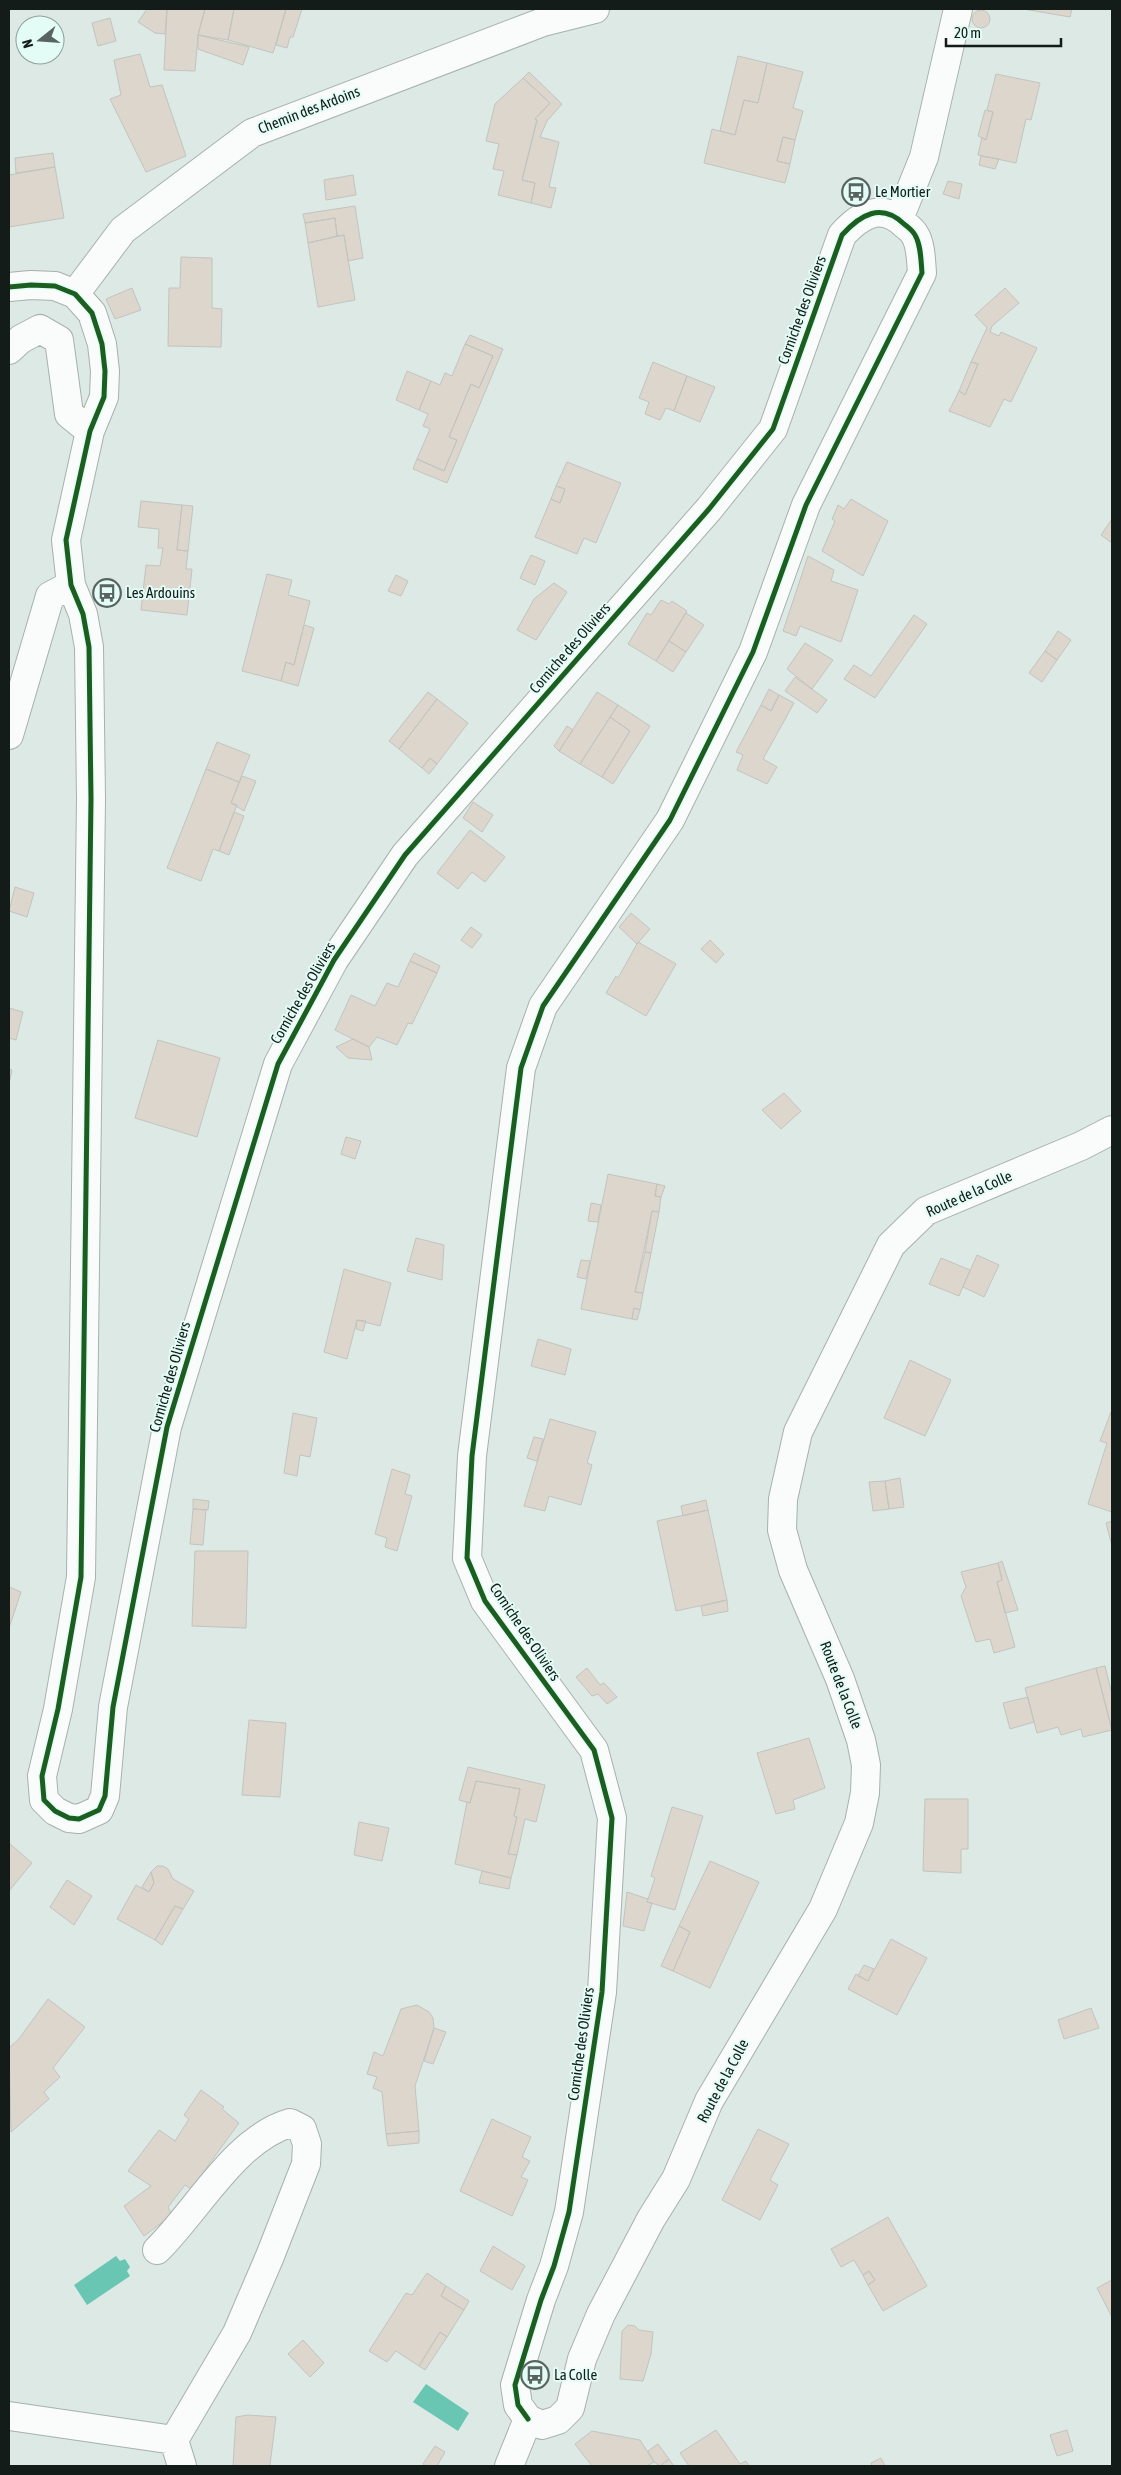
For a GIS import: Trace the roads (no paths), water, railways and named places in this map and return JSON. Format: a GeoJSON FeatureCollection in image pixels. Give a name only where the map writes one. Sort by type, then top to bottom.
{"type":"FeatureCollection","features":[{"type":"Feature","properties":{"kind":"street","name":"Chemin des Ardoins"},"geometry":{"type":"LineString","coordinates":[[75,294],[124,230],[252,133],[538,15],[595,9]]}},
{"type":"Feature","properties":{"kind":"street"},"geometry":{"type":"LineString","coordinates":[[899,219],[924,157],[958,9]]}},
{"type":"Feature","properties":{"kind":"street","name":"Corniche des Oliviers"},"geometry":{"type":"LineString","coordinates":[[9,287],[31,285],[55,286],[75,294],[92,313],[102,344],[105,371],[104,397],[90,431],[66,540],[71,585],[83,614],[89,647],[91,799],[81,1577],[58,1709],[42,1776],[44,1800],[55,1811],[69,1818],[79,1819],[99,1810],[105,1796],[113,1707],[167,1427],[278,1064],[334,960],[405,855],[709,509],[772,429],[842,235],[855,221],[872,213],[885,214],[899,219],[915,234],[922,273],[806,505],[753,652],[670,820],[543,1006],[521,1068],[472,1456],[467,1558],[484,1601],[594,1750],[612,1818],[602,1992],[569,2212],[554,2266],[541,2300],[515,2385],[518,2405],[528,2419]]}},
{"type":"Feature","properties":{"kind":"street"},"geometry":{"type":"LineString","coordinates":[[9,350],[20,338],[40,329],[59,340],[69,414],[90,431]]}},
{"type":"Feature","properties":{"kind":"street"},"geometry":{"type":"LineString","coordinates":[[9,735],[50,596],[71,585]]}},
{"type":"Feature","properties":{"kind":"street","name":"Route de la Colle"},"geometry":{"type":"LineString","coordinates":[[528,2419],[542,2425],[558,2420],[570,2408],[582,2359],[601,2314],[651,2219],[676,2179],[714,2093],[823,1908],[859,1823],[865,1792],[866,1765],[861,1740],[854,1715],[840,1679],[793,1570],[782,1530],[783,1499],[798,1432],[891,1245],[926,1211],[1081,1146],[1112,1130]]}},
{"type":"Feature","properties":{"kind":"street"},"geometry":{"type":"LineString","coordinates":[[157,2250],[174,2234],[219,2178],[249,2147],[276,2127],[290,2122],[302,2129],[307,2144],[306,2164],[270,2256],[237,2333],[174,2440],[182,2466]]}},
{"type":"Feature","properties":{"kind":"street"},"geometry":{"type":"LineString","coordinates":[[9,2416],[174,2440]]}},
{"type":"Feature","properties":{"kind":"street"},"geometry":{"type":"LineString","coordinates":[[509,2466],[528,2419]]}},
{"type":"Feature","properties":{"kind":"place","name":"Le Mortier"},"geometry":{"type":"Point","coordinates":[856,192]}},
{"type":"Feature","properties":{"kind":"place","name":"Les Ardouins"},"geometry":{"type":"Point","coordinates":[107,593]}},
{"type":"Feature","properties":{"kind":"place","name":"La Colle"},"geometry":{"type":"Point","coordinates":[535,2375]}}]}
